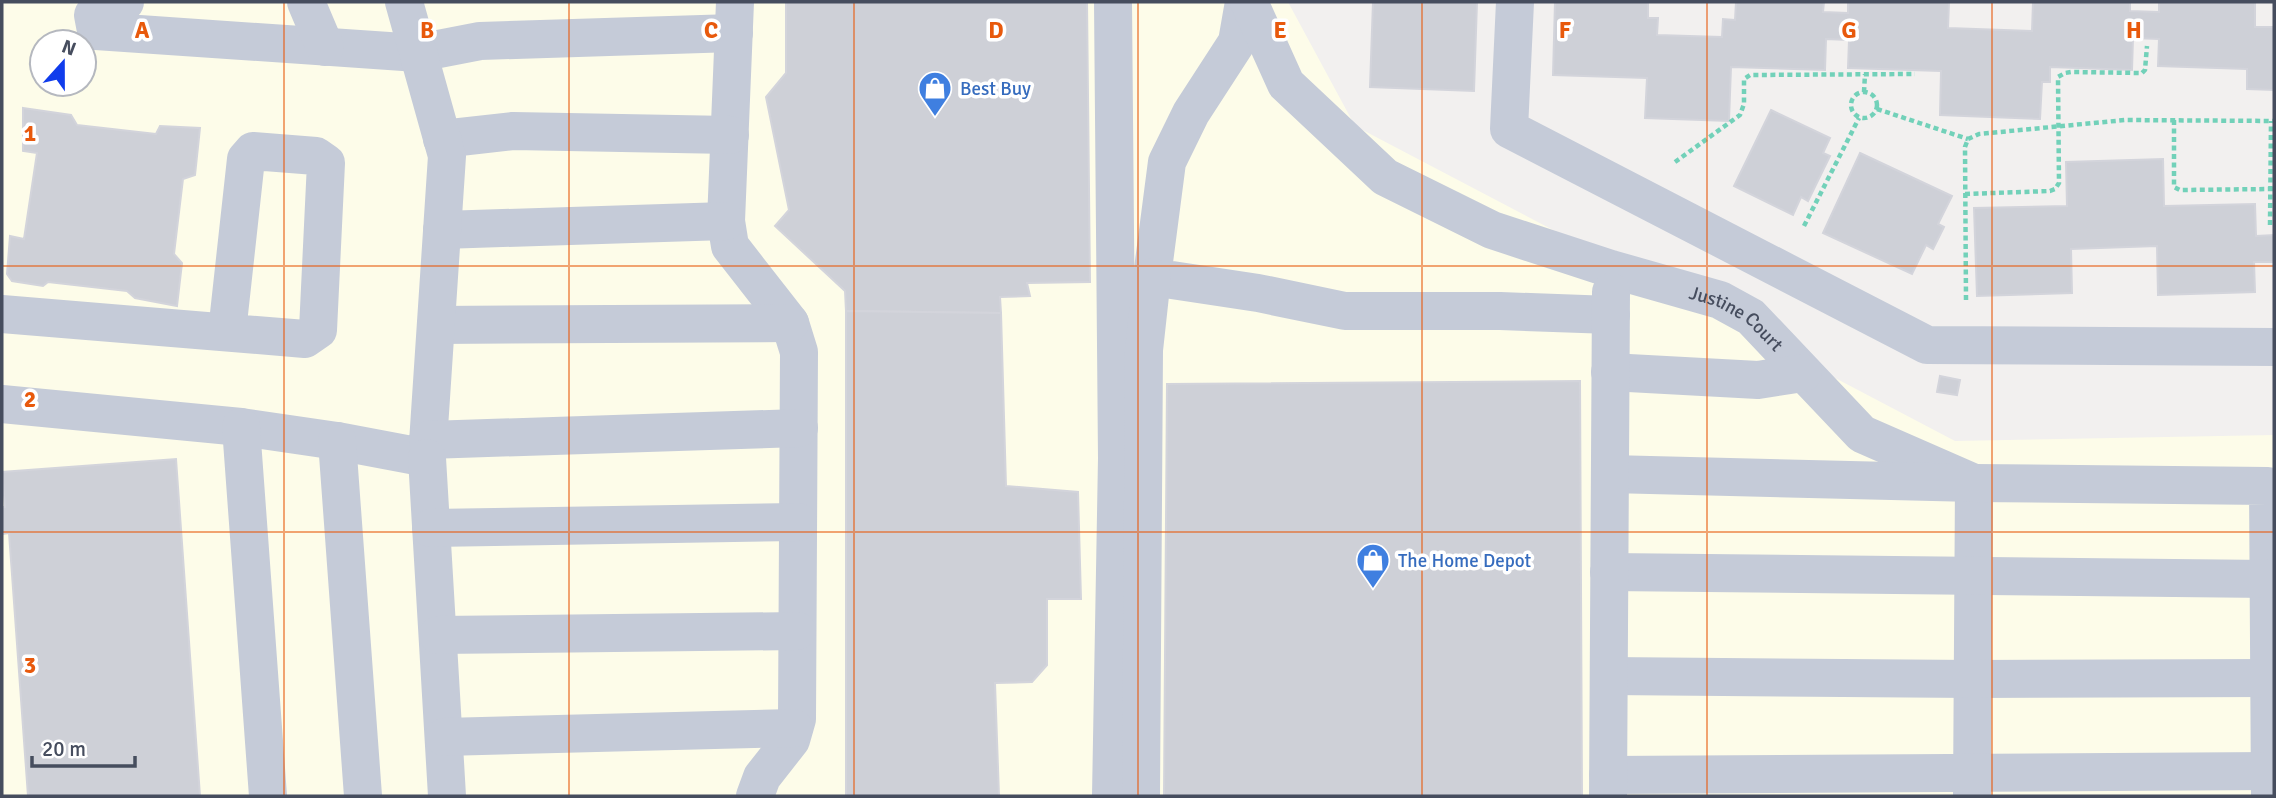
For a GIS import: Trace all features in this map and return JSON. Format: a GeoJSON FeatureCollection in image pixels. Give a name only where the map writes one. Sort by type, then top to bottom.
{"type":"FeatureCollection","features":[{"type":"Feature","properties":{"kind":"street"},"geometry":{"type":"LineString","coordinates":[[125,2],[93,15],[96,31],[418,53],[480,41],[734,17],[726,221],[730,246],[790,323],[799,352],[797,719],[791,740],[762,777],[755,796]]}},
{"type":"Feature","properties":{"kind":"street"},"geometry":{"type":"LineString","coordinates":[[306,2],[325,47]]}},
{"type":"Feature","properties":{"kind":"street"},"geometry":{"type":"LineString","coordinates":[[404,2],[447,156],[428,449],[447,796]]}},
{"type":"Feature","properties":{"kind":"street"},"geometry":{"type":"LineString","coordinates":[[1111,796],[1117,458],[1113,2]]}},
{"type":"Feature","properties":{"kind":"street"},"geometry":{"type":"LineString","coordinates":[[1141,796],[1144,350],[1152,277],[1167,162],[1191,113],[1237,42],[1244,2]]}},
{"type":"Feature","properties":{"kind":"street","name":"Justine Court"},"geometry":{"type":"LineString","coordinates":[[1249,2],[1286,84],[1385,177],[1492,230],[1611,269],[1720,300],[1751,317],[1862,434],[1974,483]]}},
{"type":"Feature","properties":{"kind":"street"},"geometry":{"type":"LineString","coordinates":[[1515,2],[1509,129],[1927,345],[2274,347]]}},
{"type":"Feature","properties":{"kind":"street"},"geometry":{"type":"LineString","coordinates":[[442,139],[513,131],[730,135]]}},
{"type":"Feature","properties":{"kind":"street"},"geometry":{"type":"LineString","coordinates":[[2,314],[305,339],[318,330],[326,163],[317,156],[253,151],[246,159],[226,332]]}},
{"type":"Feature","properties":{"kind":"street"},"geometry":{"type":"LineString","coordinates":[[442,230],[726,221]]}},
{"type":"Feature","properties":{"kind":"street"},"geometry":{"type":"LineString","coordinates":[[1610,474],[1974,483],[2271,486],[2270,784],[1608,785],[1611,269]]}},
{"type":"Feature","properties":{"kind":"street"},"geometry":{"type":"LineString","coordinates":[[1152,277],[1258,293],[1345,311],[1500,311],[1611,315]]}},
{"type":"Feature","properties":{"kind":"street"},"geometry":{"type":"LineString","coordinates":[[436,325],[790,323]]}},
{"type":"Feature","properties":{"kind":"street"},"geometry":{"type":"LineString","coordinates":[[1610,372],[1758,380],[1803,373]]}},
{"type":"Feature","properties":{"kind":"street"},"geometry":{"type":"LineString","coordinates":[[11,410],[241,427],[337,441],[428,449],[799,428]]}},
{"type":"Feature","properties":{"kind":"street"},"geometry":{"type":"LineString","coordinates":[[241,427],[268,796]]}},
{"type":"Feature","properties":{"kind":"street"},"geometry":{"type":"LineString","coordinates":[[337,441],[363,796]]}},
{"type":"Feature","properties":{"kind":"street"},"geometry":{"type":"LineString","coordinates":[[1972,785],[1974,483]]}},
{"type":"Feature","properties":{"kind":"street"},"geometry":{"type":"LineString","coordinates":[[431,528],[798,522]]}},
{"type":"Feature","properties":{"kind":"street"},"geometry":{"type":"LineString","coordinates":[[1609,572],[2269,579]]}},
{"type":"Feature","properties":{"kind":"street"},"geometry":{"type":"LineString","coordinates":[[438,635],[797,631]]}},
{"type":"Feature","properties":{"kind":"street"},"geometry":{"type":"LineString","coordinates":[[1609,676],[1973,680],[2269,678]]}},
{"type":"Feature","properties":{"kind":"street"},"geometry":{"type":"LineString","coordinates":[[444,737],[794,728]]}},
{"type":"Feature","properties":{"kind":"path"},"geometry":{"type":"LineString","coordinates":[[1965,194],[2055,189],[2059,183],[2058,77],[2071,72],[2142,73],[2145,70],[2147,46]]}},
{"type":"Feature","properties":{"kind":"path"},"geometry":{"type":"LineString","coordinates":[[1864,92],[1865,74]]}},
{"type":"Feature","properties":{"kind":"path"},"geometry":{"type":"LineString","coordinates":[[1675,162],[1740,115],[1744,104],[1744,79],[1750,75],[1916,74]]}},
{"type":"Feature","properties":{"kind":"path"},"geometry":{"type":"LineString","coordinates":[[1864,92],[1873,96],[1877,108],[1872,116],[1863,119],[1852,112],[1850,103],[1854,95],[1864,92]]}},
{"type":"Feature","properties":{"kind":"path"},"geometry":{"type":"LineString","coordinates":[[1877,108],[1968,139],[1979,134],[2125,120],[2273,121],[2270,225]]}},
{"type":"Feature","properties":{"kind":"path"},"geometry":{"type":"LineString","coordinates":[[1804,226],[1859,118]]}},
{"type":"Feature","properties":{"kind":"path"},"geometry":{"type":"LineString","coordinates":[[2174,120],[2174,187],[2180,190],[2272,189]]}},
{"type":"Feature","properties":{"kind":"path"},"geometry":{"type":"LineString","coordinates":[[1966,300],[1965,147],[1968,139]]}},
{"type":"Feature","properties":{"kind":"shaded area"},"geometry":{"type":"Polygon","coordinates":[[[2,2],[1288,2],[1355,126],[1955,441],[2274,435],[2274,796],[2,796],[2,2]]]}},
{"type":"Feature","properties":{"kind":"building"},"geometry":{"type":"Polygon","coordinates":[[[786,2],[1087,2],[1090,282],[1027,283],[1030,296],[1000,297],[1001,313],[846,311],[845,291],[775,226],[789,210],[766,97],[786,73],[786,2]]]}},
{"type":"Feature","properties":{"kind":"building"},"geometry":{"type":"Polygon","coordinates":[[[1373,2],[1477,2],[1474,91],[1370,87],[1373,2]]]}},
{"type":"Feature","properties":{"kind":"building"},"geometry":{"type":"Polygon","coordinates":[[[1555,2],[1648,2],[1648,18],[1658,18],[1657,35],[1722,37],[1723,19],[1735,20],[1736,2],[1824,2],[1823,12],[1848,13],[1848,2],[1949,2],[1948,28],[2032,31],[2033,2],[2130,2],[2130,11],[2159,12],[2159,2],[2255,2],[2255,27],[2274,27],[2274,90],[2247,89],[2247,69],[2158,66],[2159,39],[2133,38],[2132,70],[2050,67],[2050,82],[2042,82],[2040,119],[1940,115],[1941,71],[1848,68],[1849,40],[1826,39],[1825,70],[1731,67],[1729,121],[1645,118],[1647,78],[1553,75],[1555,2]]]}},
{"type":"Feature","properties":{"kind":"building"},"geometry":{"type":"Polygon","coordinates":[[[23,108],[71,115],[77,125],[156,134],[160,126],[200,128],[195,175],[183,179],[174,254],[182,263],[177,306],[135,298],[127,291],[48,282],[43,286],[12,281],[7,274],[10,236],[24,239],[37,153],[23,151],[23,108]]]}},
{"type":"Feature","properties":{"kind":"building"},"geometry":{"type":"Polygon","coordinates":[[[1771,110],[1830,138],[1823,153],[1830,156],[1808,201],[1801,197],[1793,215],[1734,186],[1771,110]]]}},
{"type":"Feature","properties":{"kind":"building"},"geometry":{"type":"Polygon","coordinates":[[[1860,153],[1952,196],[1938,224],[1944,227],[1933,249],[1926,245],[1912,274],[1823,233],[1860,153]]]}},
{"type":"Feature","properties":{"kind":"building"},"geometry":{"type":"Polygon","coordinates":[[[2163,159],[2164,206],[2255,204],[2256,236],[2274,235],[2274,262],[2254,262],[2255,292],[2158,295],[2157,246],[2071,249],[2072,293],[1977,296],[1974,208],[2067,206],[2066,162],[2163,159]]]}},
{"type":"Feature","properties":{"kind":"building"},"geometry":{"type":"Polygon","coordinates":[[[846,311],[1001,313],[1006,486],[1078,492],[1081,599],[1047,599],[1047,665],[1032,682],[995,683],[999,796],[846,796],[846,311]]]}},
{"type":"Feature","properties":{"kind":"building"},"geometry":{"type":"Polygon","coordinates":[[[1940,376],[1960,380],[1957,395],[1937,392],[1940,376]]]}},
{"type":"Feature","properties":{"kind":"building","name":"The Home Depot"},"geometry":{"type":"Polygon","coordinates":[[[1580,381],[1582,796],[1164,796],[1167,384],[1580,381]]]}},
{"type":"Feature","properties":{"kind":"building"},"geometry":{"type":"Polygon","coordinates":[[[176,459],[200,796],[28,796],[9,533],[2,534],[2,507],[5,507],[2,472],[176,459]]]}},
{"type":"Feature","properties":{"kind":"place","name":"Best Buy"},"geometry":{"type":"Point","coordinates":[935,118]}},
{"type":"Feature","properties":{"kind":"place","name":"The Home Depot"},"geometry":{"type":"Point","coordinates":[1373,590]}}]}
